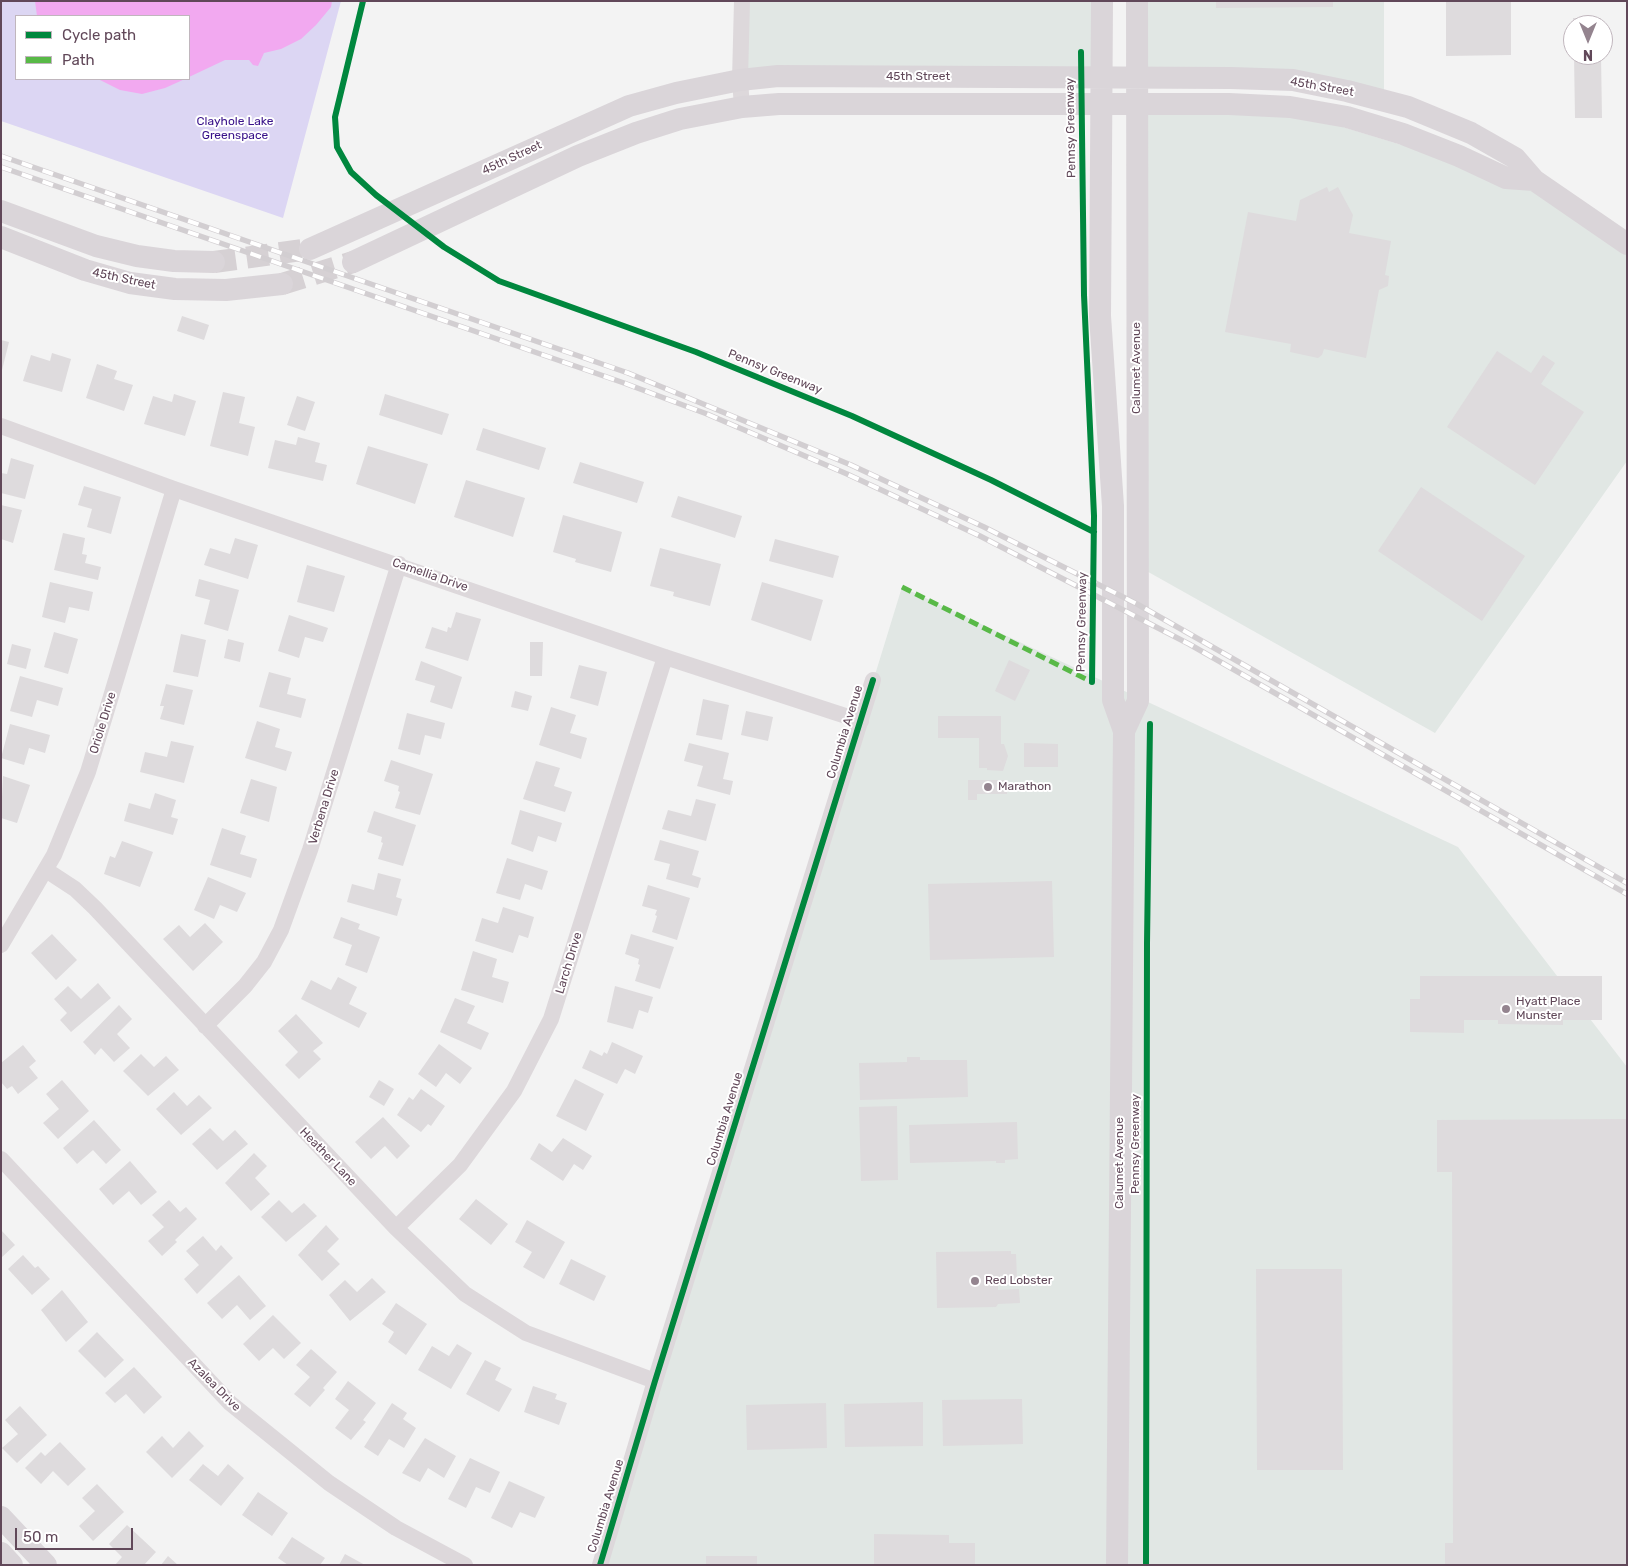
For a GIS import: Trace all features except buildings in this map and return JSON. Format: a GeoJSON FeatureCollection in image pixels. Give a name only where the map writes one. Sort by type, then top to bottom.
{"type":"FeatureCollection","features":[{"type":"Feature","properties":{"kind":"main road","name":"Calumet Avenue"},"geometry":{"type":"LineString","coordinates":[[1102,1],[1100,316],[1113,506],[1113,700],[1124,731],[1117,1565]]}},
{"type":"Feature","properties":{"kind":"main road","name":"Calumet Avenue"},"geometry":{"type":"LineString","coordinates":[[1124,731],[1138,701],[1137,1]]}},
{"type":"Feature","properties":{"kind":"main road","name":"45th Street"},"geometry":{"type":"LineString","coordinates":[[310,249],[629,106],[676,93],[740,80],[778,76],[1137,77],[1293,80],[1382,99],[1408,107],[1471,133],[1515,158],[1534,180],[1627,244]]}},
{"type":"Feature","properties":{"kind":"main road","name":"45th Street"},"geometry":{"type":"LineString","coordinates":[[353,262],[578,156],[680,119],[742,107],[779,104],[1229,104],[1290,107],[1347,117],[1404,134],[1460,156],[1506,178],[1534,180]]}},
{"type":"Feature","properties":{"kind":"main road","name":"45th Street"},"geometry":{"type":"LineString","coordinates":[[1,211],[96,246],[137,256],[174,261],[214,262]]}},
{"type":"Feature","properties":{"kind":"main road","name":"45th Street"},"geometry":{"type":"LineString","coordinates":[[1,237],[85,270],[130,282],[176,289],[226,290],[282,284]]}},
{"type":"Feature","properties":{"kind":"main road"},"geometry":{"type":"LineString","coordinates":[[1,1518],[46,1565]]}},
{"type":"Feature","properties":{"kind":"main road"},"geometry":{"type":"LineString","coordinates":[[1,1553],[12,1565]]}},
{"type":"Feature","properties":{"kind":"street"},"geometry":{"type":"LineString","coordinates":[[742,1],[740,80],[742,107]]}},
{"type":"Feature","properties":{"kind":"street","name":"Camellia Drive"},"geometry":{"type":"LineString","coordinates":[[1,426],[174,489],[399,564],[665,657],[860,721]]}},
{"type":"Feature","properties":{"kind":"street","name":"Oriole Drive"},"geometry":{"type":"LineString","coordinates":[[1,945],[46,870],[88,772],[174,489]]}},
{"type":"Feature","properties":{"kind":"street","name":"Verbena Drive"},"geometry":{"type":"LineString","coordinates":[[205,1026],[245,986],[268,954],[282,930],[310,850],[399,564]]}},
{"type":"Feature","properties":{"kind":"street","name":"Larch Drive"},"geometry":{"type":"LineString","coordinates":[[396,1228],[460,1165],[514,1091],[551,1019],[665,657]]}},
{"type":"Feature","properties":{"kind":"street","name":"Columbia Avenue"},"geometry":{"type":"LineString","coordinates":[[600,1565],[655,1381],[873,680]]}},
{"type":"Feature","properties":{"kind":"street","name":"Heather Lane"},"geometry":{"type":"LineString","coordinates":[[46,870],[84,897],[396,1228],[465,1294],[526,1333],[655,1381]]}},
{"type":"Feature","properties":{"kind":"street","name":"Azalea Drive"},"geometry":{"type":"LineString","coordinates":[[1,1159],[230,1403],[329,1483],[396,1528],[465,1565]]}},
{"type":"Feature","properties":{"kind":"shaded area"},"geometry":{"type":"Polygon","coordinates":[[[35,1],[332,1],[331,7],[301,39],[281,49],[264,53],[258,66],[253,65],[249,60],[225,60],[190,77],[190,15],[37,15],[35,1]]]}},
{"type":"Feature","properties":{"kind":"shaded area"},"geometry":{"type":"Polygon","coordinates":[[[741,1],[1099,1],[1099,74],[742,76],[741,1]]]}},
{"type":"Feature","properties":{"kind":"shaded area"},"geometry":{"type":"Polygon","coordinates":[[[1142,1],[1384,1],[1384,94],[1142,71],[1142,1]]]}},
{"type":"Feature","properties":{"kind":"shaded area"},"geometry":{"type":"Polygon","coordinates":[[[100,80],[183,80],[165,88],[142,94],[120,90],[100,80]]]}},
{"type":"Feature","properties":{"kind":"shaded area"},"geometry":{"type":"Polygon","coordinates":[[[1142,109],[1291,111],[1532,185],[1627,250],[1627,461],[1435,733],[1143,569],[1142,109]]]}},
{"type":"Feature","properties":{"kind":"shaded area"},"geometry":{"type":"Polygon","coordinates":[[[902,587],[1458,847],[1627,1067],[1627,1565],[601,1565],[902,587]]]}},
{"type":"Feature","properties":{"kind":"green space","name":"Clayhole Lake Greenspace"},"geometry":{"type":"Polygon","coordinates":[[[1,1],[341,1],[283,218],[1,121],[1,1]]]}},
{"type":"Feature","properties":{"kind":"tunnel"},"geometry":{"type":"LineString","coordinates":[[214,262],[310,249]]}},
{"type":"Feature","properties":{"kind":"tunnel"},"geometry":{"type":"LineString","coordinates":[[282,284],[353,262]]}},
{"type":"Feature","properties":{"kind":"railway"},"geometry":{"type":"LineString","coordinates":[[1,156],[628,373],[851,465],[984,527],[1137,604],[1627,883]]}},
{"type":"Feature","properties":{"kind":"railway"},"geometry":{"type":"LineString","coordinates":[[1,167],[624,383],[707,414],[847,474],[980,536],[1189,644],[1627,894]]}},
{"type":"Feature","properties":{"kind":"marked path"},"geometry":{"type":"LineString","coordinates":[[902,587],[1092,682]]}},
{"type":"Feature","properties":{"kind":"cycle path","name":"Pennsy Greenway"},"geometry":{"type":"LineString","coordinates":[[363,1],[335,117],[337,147],[351,172],[376,195],[444,247],[499,281],[696,352],[852,416],[991,480],[1094,532]]}},
{"type":"Feature","properties":{"kind":"cycle path","name":"Pennsy Greenway"},"geometry":{"type":"LineString","coordinates":[[1081,52],[1084,295],[1094,516],[1092,682]]}},
{"type":"Feature","properties":{"kind":"cycle path"},"geometry":{"type":"LineString","coordinates":[[600,1565],[655,1381],[873,680]]}},
{"type":"Feature","properties":{"kind":"cycle path","name":"Pennsy Greenway"},"geometry":{"type":"LineString","coordinates":[[1146,1565],[1147,943],[1150,724]]}},
{"type":"Feature","properties":{"kind":"place","name":"Marathon"},"geometry":{"type":"Point","coordinates":[988,787]}},
{"type":"Feature","properties":{"kind":"place","name":"Hyatt Place Munster"},"geometry":{"type":"Point","coordinates":[1506,1009]}},
{"type":"Feature","properties":{"kind":"place","name":"Red Lobster"},"geometry":{"type":"Point","coordinates":[975,1281]}}]}
